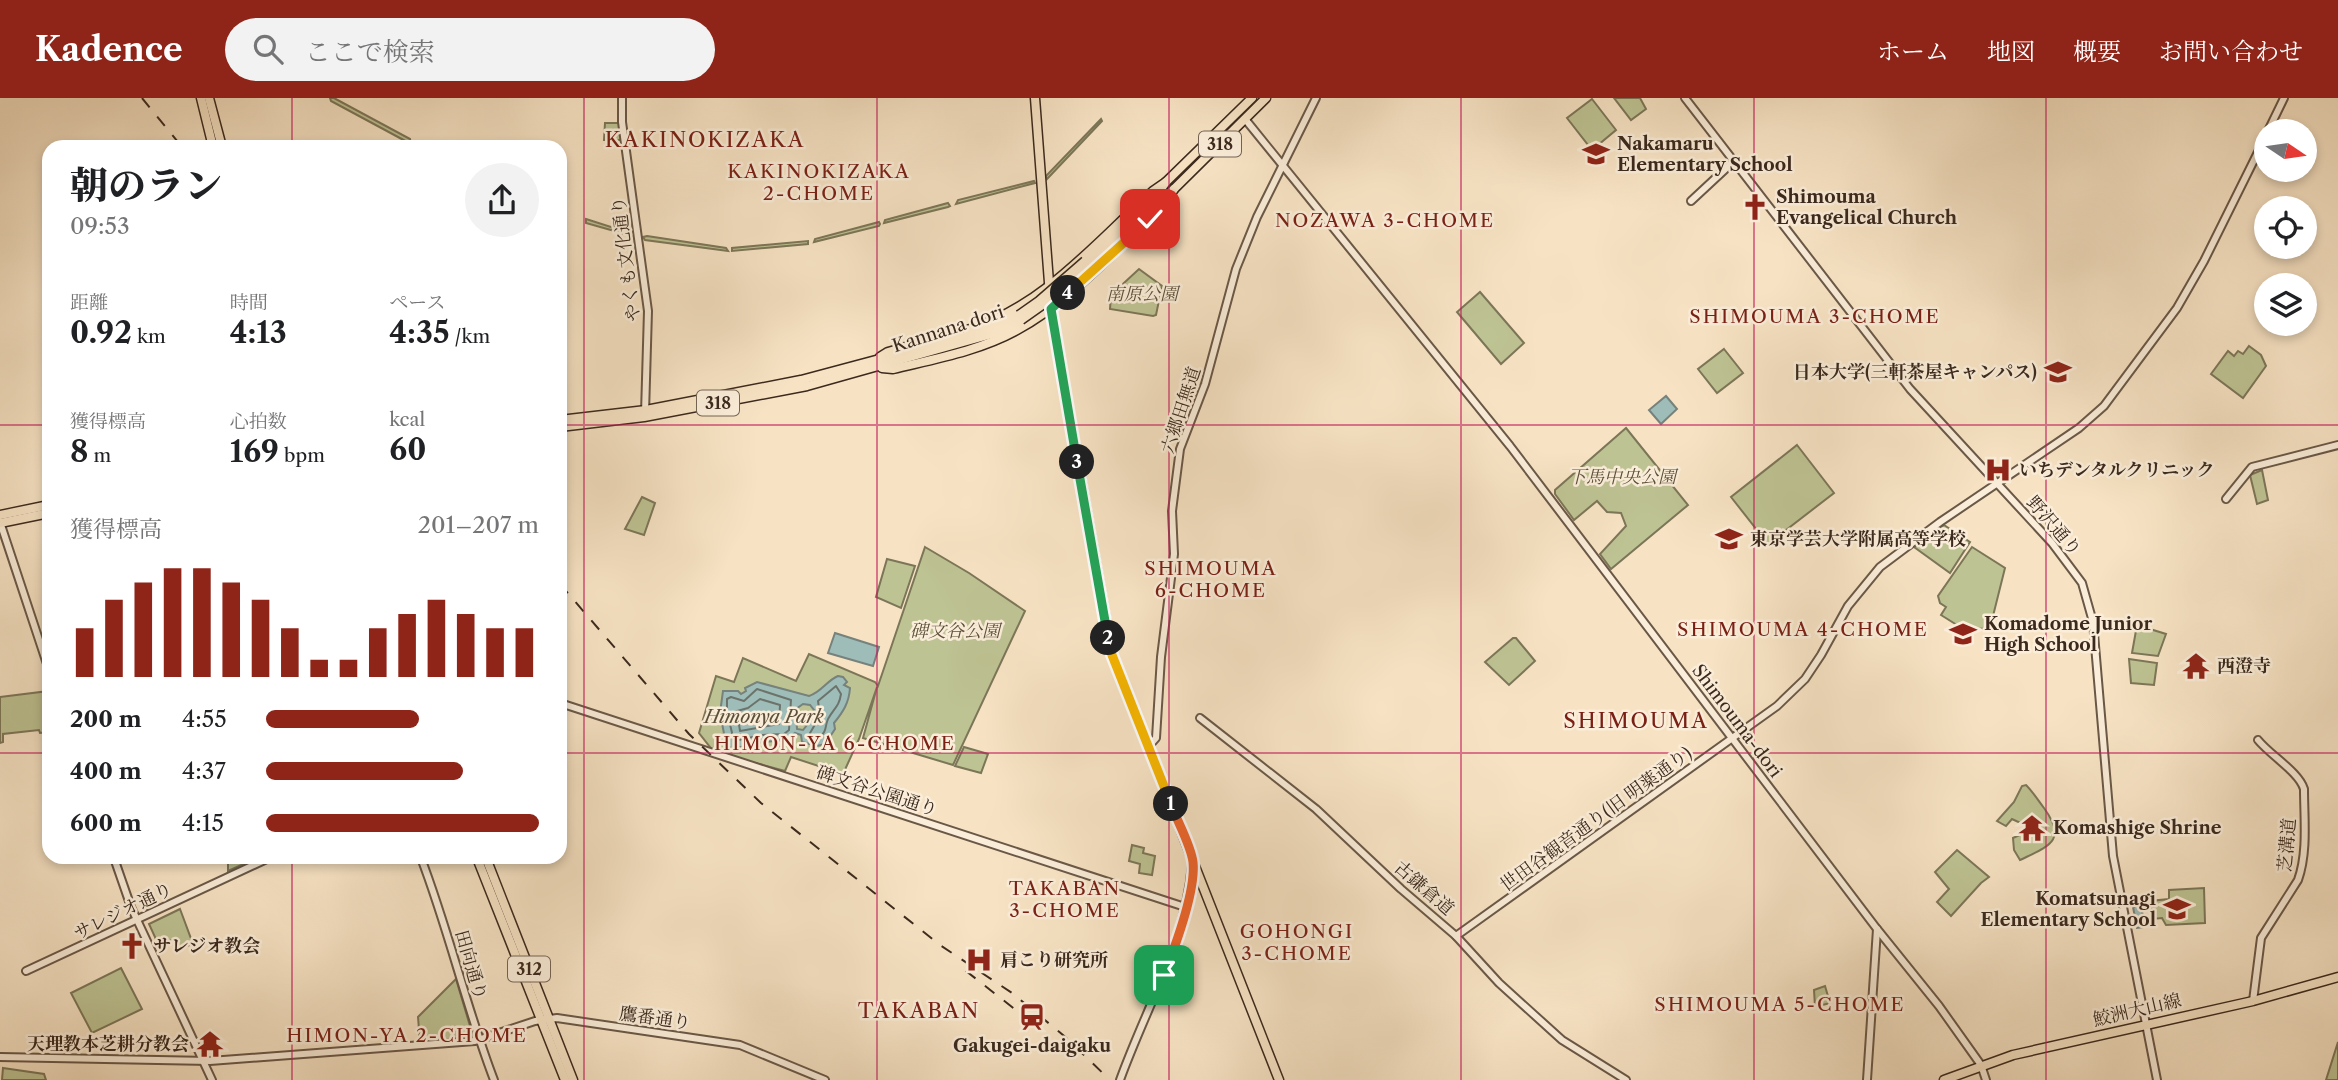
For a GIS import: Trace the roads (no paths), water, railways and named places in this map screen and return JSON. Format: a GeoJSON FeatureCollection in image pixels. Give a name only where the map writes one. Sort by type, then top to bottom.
{"type":"FeatureCollection","features":[{"type":"Feature","properties":{"kind":"main road"},"geometry":{"type":"LineString","coordinates":[[201,98],[211,140]]}},
{"type":"Feature","properties":{"kind":"main road"},"geometry":{"type":"LineString","coordinates":[[209,98],[220,140]]}},
{"type":"Feature","properties":{"kind":"main road"},"geometry":{"type":"LineString","coordinates":[[1035,98],[1051,309],[1112,655],[1279,1080]]}},
{"type":"Feature","properties":{"kind":"main road","name":"Kannana dori"},"geometry":{"type":"LineString","coordinates":[[1086,265],[1252,98]]}},
{"type":"Feature","properties":{"kind":"main road","name":"Kannana dori"},"geometry":{"type":"LineString","coordinates":[[567,426],[645,414],[875,365],[1020,317],[1086,265],[1174,189],[1266,98]]}},
{"type":"Feature","properties":{"kind":"main road"},"geometry":{"type":"LineString","coordinates":[[875,365],[888,352],[971,329],[1014,310],[1066,271],[1166,182]]}},
{"type":"Feature","properties":{"kind":"main road"},"geometry":{"type":"LineString","coordinates":[[875,365],[893,369],[975,347],[1017,330],[1051,309],[1157,212],[1174,189]]}},
{"type":"Feature","properties":{"kind":"main road"},"geometry":{"type":"LineString","coordinates":[[1047,262],[1066,271]]}},
{"type":"Feature","properties":{"kind":"main road"},"geometry":{"type":"LineString","coordinates":[[1066,271],[1066,283],[1077,285]]}},
{"type":"Feature","properties":{"kind":"main road","name":"Kannana dori"},"geometry":{"type":"LineString","coordinates":[[567,419],[645,414]]}},
{"type":"Feature","properties":{"kind":"main road"},"geometry":{"type":"LineString","coordinates":[[0,515],[42,506]]}},
{"type":"Feature","properties":{"kind":"main road"},"geometry":{"type":"LineString","coordinates":[[0,522],[42,514]]}},
{"type":"Feature","properties":{"kind":"main road","name":"312"},"geometry":{"type":"LineString","coordinates":[[480,864],[573,1080]]}},
{"type":"Feature","properties":{"kind":"main road","name":"312"},"geometry":{"type":"LineString","coordinates":[[488,864],[565,1080]]}},
{"type":"Feature","properties":{"kind":"main road","name":"鮫洲大山線"},"geometry":{"type":"LineString","coordinates":[[1944,1080],[2019,1054],[2253,1002],[2338,977]]}},
{"type":"Feature","properties":{"kind":"street","name":"やくも文化通り"},"geometry":{"type":"LineString","coordinates":[[622,98],[622,122],[648,311],[645,414]]}},
{"type":"Feature","properties":{"kind":"street","name":"六郷田無道"},"geometry":{"type":"LineString","coordinates":[[1148,747],[1156,738],[1161,657],[1174,554],[1172,511],[1180,449],[1205,384],[1236,269],[1257,217],[1316,98]]}},
{"type":"Feature","properties":{"kind":"street","name":"野沢通り"},"geometry":{"type":"LineString","coordinates":[[1685,98],[1910,388],[1997,482],[2082,583],[2091,611],[2113,856],[2157,1080]]}},
{"type":"Feature","properties":{"kind":"street"},"geometry":{"type":"LineString","coordinates":[[2274,119],[2284,98]]}},
{"type":"Feature","properties":{"kind":"street","name":"Shimouma-dori"},"geometry":{"type":"LineString","coordinates":[[1245,119],[1510,446],[1877,929],[1939,1006],[1981,1065]]}},
{"type":"Feature","properties":{"kind":"street"},"geometry":{"type":"LineString","coordinates":[[1997,482],[2079,428],[2104,406],[2152,343],[2193,281],[2254,159]]}},
{"type":"Feature","properties":{"kind":"street"},"geometry":{"type":"LineString","coordinates":[[1691,201],[1734,161]]}},
{"type":"Feature","properties":{"kind":"street"},"geometry":{"type":"LineString","coordinates":[[2226,499],[2252,467],[2338,445]]}},
{"type":"Feature","properties":{"kind":"street","name":"世田谷観音通り(旧 明薬通り)"},"geometry":{"type":"LineString","coordinates":[[1457,936],[1777,706],[1799,686],[1818,661],[1848,606],[1880,567],[1997,482]]}},
{"type":"Feature","properties":{"kind":"street"},"geometry":{"type":"LineString","coordinates":[[0,522],[42,649]]}},
{"type":"Feature","properties":{"kind":"street","name":"碑文谷公園通り"},"geometry":{"type":"LineString","coordinates":[[567,705],[1185,906]]}},
{"type":"Feature","properties":{"kind":"street","name":"古鎌倉道"},"geometry":{"type":"LineString","coordinates":[[1200,718],[1317,809],[1401,889],[1457,936],[1499,983],[1562,1040],[1626,1080]]}},
{"type":"Feature","properties":{"kind":"street","name":"芝溝道"},"geometry":{"type":"LineString","coordinates":[[2253,1002],[2261,938],[2298,880],[2302,870],[2304,831],[2302,781],[2258,740]]}},
{"type":"Feature","properties":{"kind":"street"},"geometry":{"type":"LineString","coordinates":[[1120,1080],[1173,951],[1193,862]]}},
{"type":"Feature","properties":{"kind":"street"},"geometry":{"type":"LineString","coordinates":[[116,864],[137,919],[212,1080]]}},
{"type":"Feature","properties":{"kind":"street","name":"サレジオ通り"},"geometry":{"type":"LineString","coordinates":[[26,971],[256,864]]}},
{"type":"Feature","properties":{"kind":"street","name":"田向通り"},"geometry":{"type":"LineString","coordinates":[[423,864],[440,907],[479,1040],[494,1080]]}},
{"type":"Feature","properties":{"kind":"street"},"geometry":{"type":"LineString","coordinates":[[1867,1080],[1877,929]]}},
{"type":"Feature","properties":{"kind":"street","name":"鷹番通り"},"geometry":{"type":"LineString","coordinates":[[0,1057],[203,1060],[479,1040],[557,1018],[740,1045],[824,1080]]}},
{"type":"Feature","properties":{"kind":"street"},"geometry":{"type":"LineString","coordinates":[[1981,1065],[1986,1080]]}},
{"type":"Feature","properties":{"kind":"water"},"geometry":{"type":"Polygon","coordinates":[[[1666,396],[1677,409],[1661,424],[1649,410],[1666,396]]]}},
{"type":"Feature","properties":{"kind":"water"},"geometry":{"type":"Polygon","coordinates":[[[835,633],[879,647],[873,666],[828,653],[835,633]]]}},
{"type":"Feature","properties":{"kind":"water"},"geometry":{"type":"Polygon","coordinates":[[[843,677],[847,682],[844,685],[850,688],[845,707],[825,744],[817,746],[802,742],[801,735],[795,733],[787,740],[732,749],[726,744],[720,713],[723,691],[738,691],[741,694],[746,691],[745,688],[757,682],[809,696],[834,678],[843,677]],[[803,704],[796,709],[797,729],[803,730],[811,720],[814,710],[810,705],[803,704]]]}},
{"type":"Feature","properties":{"kind":"water"},"geometry":{"type":"Polygon","coordinates":[[[2141,905],[2145,927],[2137,928],[2133,907],[2141,905]]]}},
{"type":"Feature","properties":{"kind":"railway"},"geometry":{"type":"LineString","coordinates":[[142,98],[176,140]]}},
{"type":"Feature","properties":{"kind":"railway"},"geometry":{"type":"LineString","coordinates":[[567,592],[689,734],[761,803],[940,945],[1012,993],[1063,1035],[1110,1080]]}},
{"type":"Feature","properties":{"kind":"railway"},"geometry":{"type":"LineString","coordinates":[[966,971],[1035,1025]]}},
{"type":"Feature","properties":{"kind":"place","name":"Nakamaru Elementary School"},"geometry":{"type":"Point","coordinates":[1596,154]}},
{"type":"Feature","properties":{"kind":"place","name":"Shimouma Evangelical Church"},"geometry":{"type":"Point","coordinates":[1755,207]}},
{"type":"Feature","properties":{"kind":"place","name":"日本大学(三軒茶屋キャンパス)"},"geometry":{"type":"Point","coordinates":[2058,372]}},
{"type":"Feature","properties":{"kind":"place","name":"いちデンタルクリニック"},"geometry":{"type":"Point","coordinates":[1998,470]}},
{"type":"Feature","properties":{"kind":"place","name":"東京学芸大学附属高等学校"},"geometry":{"type":"Point","coordinates":[1729,539]}},
{"type":"Feature","properties":{"kind":"place","name":"Komadome Junior High School"},"geometry":{"type":"Point","coordinates":[1963,634]}},
{"type":"Feature","properties":{"kind":"place","name":"西澄寺"},"geometry":{"type":"Point","coordinates":[2196,666]}},
{"type":"Feature","properties":{"kind":"place","name":"Komashige Shrine"},"geometry":{"type":"Point","coordinates":[2032,828]}},
{"type":"Feature","properties":{"kind":"place","name":"Komatsunagi Elementary School"},"geometry":{"type":"Point","coordinates":[2177,909]}},
{"type":"Feature","properties":{"kind":"place","name":"サレジオ教会"},"geometry":{"type":"Point","coordinates":[132,946]}},
{"type":"Feature","properties":{"kind":"place","name":"肩こり研究所"},"geometry":{"type":"Point","coordinates":[979,960]}},
{"type":"Feature","properties":{"kind":"place","name":"Gakugei-daigaku"},"geometry":{"type":"Point","coordinates":[1032,1017]}},
{"type":"Feature","properties":{"kind":"place","name":"天理教本芝耕分教会"},"geometry":{"type":"Point","coordinates":[210,1044]}},
{"type":"Feature","properties":{"kind":"district","name":"KAKINOKIZAKA"},"geometry":{"type":"Point","coordinates":[705,140]}},
{"type":"Feature","properties":{"kind":"district","name":"KAKINOKIZAKA 2-CHOME"},"geometry":{"type":"Point","coordinates":[819,182]}},
{"type":"Feature","properties":{"kind":"district","name":"NOZAWA 3-CHOME"},"geometry":{"type":"Point","coordinates":[1385,220]}},
{"type":"Feature","properties":{"kind":"district","name":"SHIMOUMA 3-CHOME"},"geometry":{"type":"Point","coordinates":[1815,316]}},
{"type":"Feature","properties":{"kind":"district","name":"SHIMOUMA 6-CHOME"},"geometry":{"type":"Point","coordinates":[1211,579]}},
{"type":"Feature","properties":{"kind":"district","name":"SHIMOUMA 4-CHOME"},"geometry":{"type":"Point","coordinates":[1803,629]}},
{"type":"Feature","properties":{"kind":"district","name":"SHIMOUMA"},"geometry":{"type":"Point","coordinates":[1636,721]}},
{"type":"Feature","properties":{"kind":"district","name":"HIMON-YA 6-CHOME"},"geometry":{"type":"Point","coordinates":[835,743]}},
{"type":"Feature","properties":{"kind":"district","name":"TAKABAN 3-CHOME"},"geometry":{"type":"Point","coordinates":[1065,899]}},
{"type":"Feature","properties":{"kind":"district","name":"GOHONGI 3-CHOME"},"geometry":{"type":"Point","coordinates":[1297,942]}},
{"type":"Feature","properties":{"kind":"district","name":"SHIMOUMA 5-CHOME"},"geometry":{"type":"Point","coordinates":[1780,1004]}},
{"type":"Feature","properties":{"kind":"district","name":"TAKABAN"},"geometry":{"type":"Point","coordinates":[919,1011]}},
{"type":"Feature","properties":{"kind":"district","name":"HIMON-YA 2-CHOME"},"geometry":{"type":"Point","coordinates":[407,1035]}},
{"type":"Feature","properties":{"kind":"park label","name":"南原公園"},"geometry":{"type":"Point","coordinates":[1142,294]}},
{"type":"Feature","properties":{"kind":"park label","name":"下馬中央公園"},"geometry":{"type":"Point","coordinates":[1622,477]}},
{"type":"Feature","properties":{"kind":"park label","name":"碑文谷公園"},"geometry":{"type":"Point","coordinates":[955,631]}},
{"type":"Feature","properties":{"kind":"park label","name":"Himonya Park"},"geometry":{"type":"Point","coordinates":[764,717]}}]}
